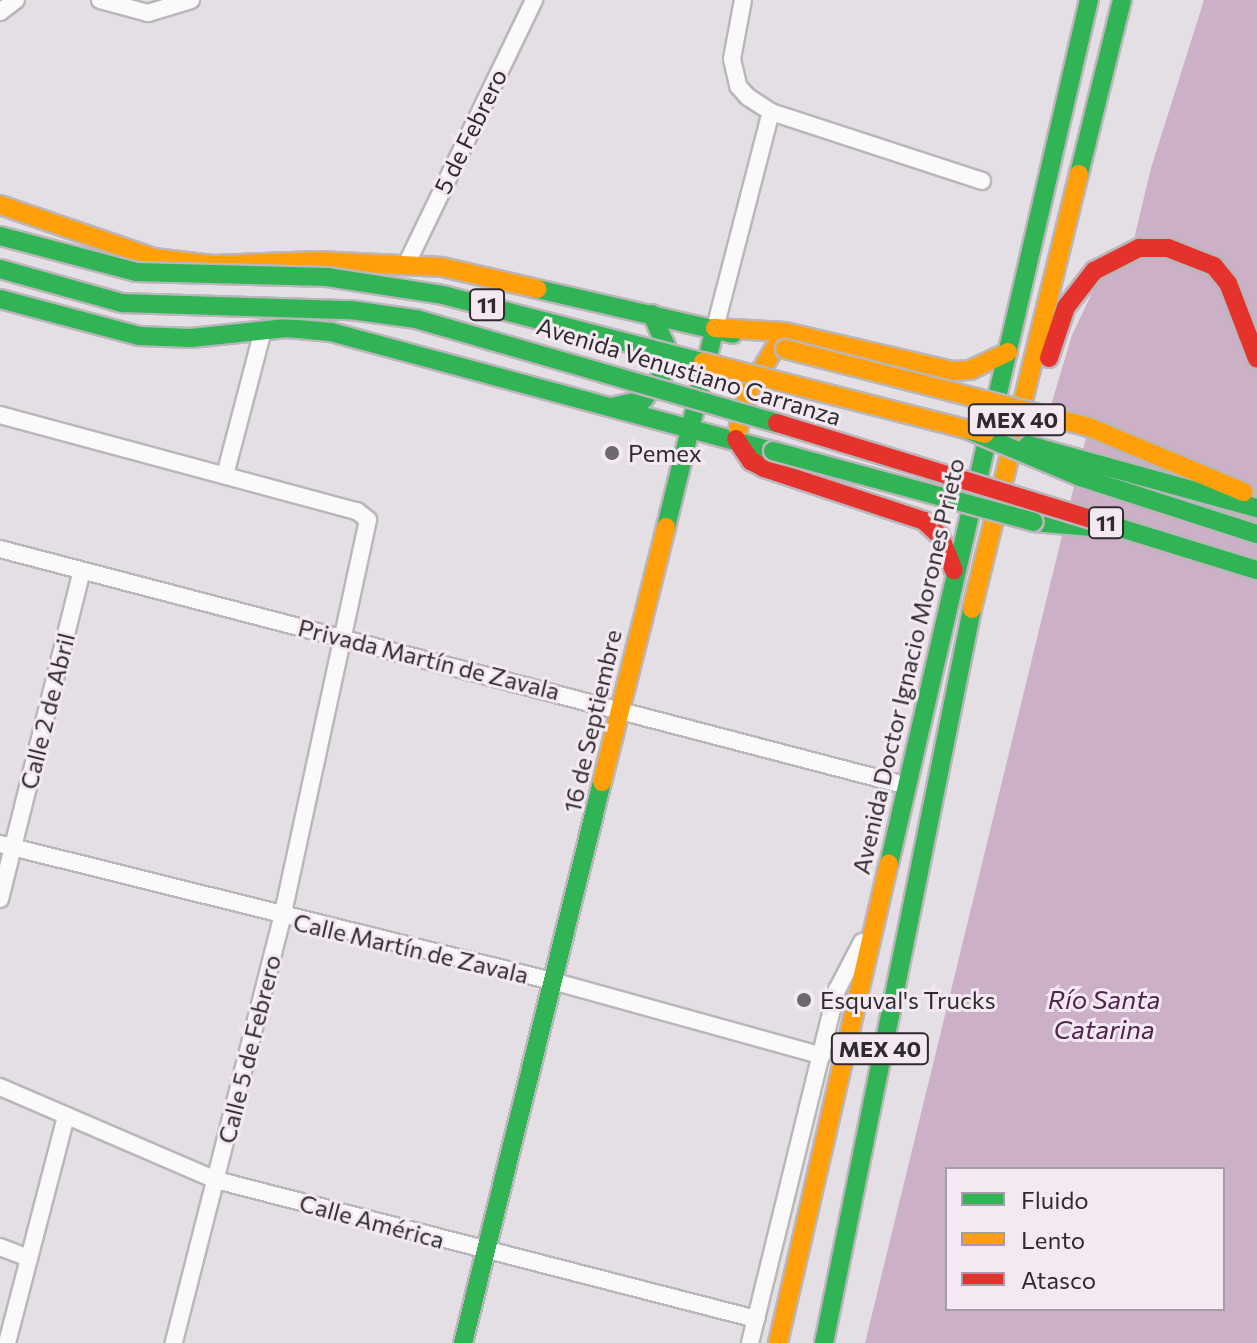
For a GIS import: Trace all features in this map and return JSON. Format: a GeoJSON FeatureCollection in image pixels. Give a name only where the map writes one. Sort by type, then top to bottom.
{"type":"FeatureCollection","features":[{"type":"Feature","properties":{"kind":"main road","name":"Avenida Doctor Ignacio Morones Prieto"},"geometry":{"type":"LineString","coordinates":[[778,1343],[871,927],[1089,0]]}},
{"type":"Feature","properties":{"kind":"main road","name":"Avenida Doctor Ignacio Morones Prieto"},"geometry":{"type":"LineString","coordinates":[[824,1343],[955,676],[1122,0]]}},
{"type":"Feature","properties":{"kind":"main road"},"geometry":{"type":"LineString","coordinates":[[0,205],[136,253],[213,265],[407,263],[715,328],[1089,427],[1257,498]]}},
{"type":"Feature","properties":{"kind":"main road","name":"Avenida Venustiano Carranza"},"geometry":{"type":"LineString","coordinates":[[0,236],[136,272],[327,277],[443,295],[966,429],[1257,508]]}},
{"type":"Feature","properties":{"kind":"main road"},"geometry":{"type":"LineString","coordinates":[[922,842],[1047,364],[1066,307],[1094,271],[1139,248],[1195,254],[1214,266],[1228,283],[1257,359]]}},
{"type":"Feature","properties":{"kind":"main road"},"geometry":{"type":"LineString","coordinates":[[111,331],[100,285],[116,262],[136,253]]}},
{"type":"Feature","properties":{"kind":"main road","name":"Avenida Venustiano Carranza"},"geometry":{"type":"LineString","coordinates":[[0,269],[122,303],[351,310],[416,319],[554,355],[1257,570]]}},
{"type":"Feature","properties":{"kind":"main road"},"geometry":{"type":"LineString","coordinates":[[0,299],[111,331],[191,338],[263,330],[331,332],[378,342],[1034,522],[1124,528]]}},
{"type":"Feature","properties":{"kind":"main road"},"geometry":{"type":"LineString","coordinates":[[610,407],[643,400],[655,391],[663,374],[666,346],[652,314]]}},
{"type":"Feature","properties":{"kind":"main road"},"geometry":{"type":"LineString","coordinates":[[715,328],[785,332],[953,371],[970,370],[1008,352]]}},
{"type":"Feature","properties":{"kind":"main road","name":"16 de Septiembre"},"geometry":{"type":"LineString","coordinates":[[463,1343],[556,982],[687,426],[715,328]]}},
{"type":"Feature","properties":{"kind":"main road"},"geometry":{"type":"LineString","coordinates":[[781,347],[748,392],[736,439],[751,461],[924,521],[940,536],[954,570]]}},
{"type":"Feature","properties":{"kind":"main road"},"geometry":{"type":"LineString","coordinates":[[966,429],[1080,477],[1257,534]]}},
{"type":"Feature","properties":{"kind":"main road","name":"MEX 40"},"geometry":{"type":"LineString","coordinates":[[812,1343],[839,1256]]}},
{"type":"Feature","properties":{"kind":"street"},"geometry":{"type":"LineString","coordinates":[[0,12],[16,0]]}},
{"type":"Feature","properties":{"kind":"street"},"geometry":{"type":"LineString","coordinates":[[100,0],[148,13],[191,0]]}},
{"type":"Feature","properties":{"kind":"street","name":"5 de Febrero"},"geometry":{"type":"LineString","coordinates":[[407,263],[534,0]]}},
{"type":"Feature","properties":{"kind":"street"},"geometry":{"type":"LineString","coordinates":[[743,0],[732,41],[735,73],[748,97],[771,112],[982,181]]}},
{"type":"Feature","properties":{"kind":"street","name":"16 de Septiembre"},"geometry":{"type":"LineString","coordinates":[[715,328],[771,112]]}},
{"type":"Feature","properties":{"kind":"street"},"geometry":{"type":"LineString","coordinates":[[0,415],[225,475],[263,330]]}},
{"type":"Feature","properties":{"kind":"street","name":"Calle 5 de Febrero"},"geometry":{"type":"LineString","coordinates":[[174,1343],[282,918],[345,638],[368,520],[357,511],[225,475]]}},
{"type":"Feature","properties":{"kind":"street","name":"Privada Martín de Zavala"},"geometry":{"type":"LineString","coordinates":[[0,549],[620,707],[904,785]]}},
{"type":"Feature","properties":{"kind":"street","name":"Calle 2 de Abril"},"geometry":{"type":"LineString","coordinates":[[0,899],[6,846],[82,571]]}},
{"type":"Feature","properties":{"kind":"street","name":"Calle Martín de Zavala"},"geometry":{"type":"LineString","coordinates":[[6,846],[282,918],[556,982],[822,1056]]}},
{"type":"Feature","properties":{"kind":"street"},"geometry":{"type":"LineString","coordinates":[[750,1343],[837,990],[871,927]]}},
{"type":"Feature","properties":{"kind":"street","name":"Calle América"},"geometry":{"type":"LineString","coordinates":[[0,1087],[216,1180],[756,1319]]}},
{"type":"Feature","properties":{"kind":"street"},"geometry":{"type":"LineString","coordinates":[[7,1343],[66,1116]]}},
{"type":"Feature","properties":{"kind":"street"},"geometry":{"type":"LineString","coordinates":[[0,1247],[29,1258]]}},
{"type":"Feature","properties":{"kind":"water","name":"Río Santa Catarina"},"geometry":{"type":"Polygon","coordinates":[[[1204,0],[1257,0],[1257,1343],[865,1343],[1091,417],[1051,405],[1072,335],[1103,270],[1129,260],[1151,168],[1204,0]]]}},
{"type":"Feature","properties":{"kind":"traffic: fast"},"geometry":{"type":"LineString","coordinates":[[889,864],[1089,0]]}},
{"type":"Feature","properties":{"kind":"traffic: fast"},"geometry":{"type":"LineString","coordinates":[[1079,174],[1122,0]]}},
{"type":"Feature","properties":{"kind":"traffic: fast"},"geometry":{"type":"LineString","coordinates":[[0,236],[136,272],[327,277],[443,295],[703,362]]}},
{"type":"Feature","properties":{"kind":"traffic: fast"},"geometry":{"type":"LineString","coordinates":[[0,269],[122,303],[351,310],[416,319],[777,423]]}},
{"type":"Feature","properties":{"kind":"traffic: fast"},"geometry":{"type":"LineString","coordinates":[[537,289],[733,334]]}},
{"type":"Feature","properties":{"kind":"traffic: fast"},"geometry":{"type":"LineString","coordinates":[[0,299],[139,336],[191,338],[286,328],[331,332],[773,451]]}},
{"type":"Feature","properties":{"kind":"traffic: fast"},"geometry":{"type":"LineString","coordinates":[[612,407],[643,400],[663,374],[666,346],[652,314]]}},
{"type":"Feature","properties":{"kind":"traffic: fast"},"geometry":{"type":"LineString","coordinates":[[666,527],[715,328]]}},
{"type":"Feature","properties":{"kind":"traffic: fast"},"geometry":{"type":"LineString","coordinates":[[966,429],[1080,477],[1257,534]]}},
{"type":"Feature","properties":{"kind":"traffic: fast"},"geometry":{"type":"LineString","coordinates":[[1028,445],[1257,508]]}},
{"type":"Feature","properties":{"kind":"traffic: fast"},"geometry":{"type":"LineString","coordinates":[[773,451],[1034,522]]}},
{"type":"Feature","properties":{"kind":"traffic: fast"},"geometry":{"type":"LineString","coordinates":[[1034,522],[1103,528]]}},
{"type":"Feature","properties":{"kind":"traffic: fast"},"geometry":{"type":"LineString","coordinates":[[1104,523],[1257,570]]}},
{"type":"Feature","properties":{"kind":"traffic: fast"},"geometry":{"type":"LineString","coordinates":[[824,1343],[972,609]]}},
{"type":"Feature","properties":{"kind":"traffic: fast"},"geometry":{"type":"LineString","coordinates":[[463,1343],[602,782]]}},
{"type":"Feature","properties":{"kind":"traffic: slow"},"geometry":{"type":"LineString","coordinates":[[972,609],[1079,174]]}},
{"type":"Feature","properties":{"kind":"traffic: slow"},"geometry":{"type":"LineString","coordinates":[[0,205],[154,258],[213,265],[317,261],[442,267],[537,289]]}},
{"type":"Feature","properties":{"kind":"traffic: slow"},"geometry":{"type":"LineString","coordinates":[[715,328],[785,332],[953,371],[970,370],[1008,352]]}},
{"type":"Feature","properties":{"kind":"traffic: slow"},"geometry":{"type":"LineString","coordinates":[[738,430],[748,392],[776,346]]}},
{"type":"Feature","properties":{"kind":"traffic: slow"},"geometry":{"type":"LineString","coordinates":[[785,349],[1089,427],[1244,492]]}},
{"type":"Feature","properties":{"kind":"traffic: slow"},"geometry":{"type":"LineString","coordinates":[[703,362],[985,434]]}},
{"type":"Feature","properties":{"kind":"traffic: slow"},"geometry":{"type":"LineString","coordinates":[[602,782],[666,527]]}},
{"type":"Feature","properties":{"kind":"traffic: slow"},"geometry":{"type":"LineString","coordinates":[[778,1343],[889,864]]}},
{"type":"Feature","properties":{"kind":"traffic: jam"},"geometry":{"type":"LineString","coordinates":[[1049,358],[1066,307],[1094,271],[1139,248],[1168,248],[1214,266],[1228,283],[1257,359]]}},
{"type":"Feature","properties":{"kind":"traffic: jam"},"geometry":{"type":"LineString","coordinates":[[777,423],[1104,523]]}},
{"type":"Feature","properties":{"kind":"traffic: jam"},"geometry":{"type":"LineString","coordinates":[[736,439],[751,461],[764,468],[924,521],[940,536],[954,570]]}},
{"type":"Feature","properties":{"kind":"place","name":"Pemex"},"geometry":{"type":"Point","coordinates":[612,453]}},
{"type":"Feature","properties":{"kind":"place","name":"Esquval's Trucks"},"geometry":{"type":"Point","coordinates":[804,1000]}}]}
